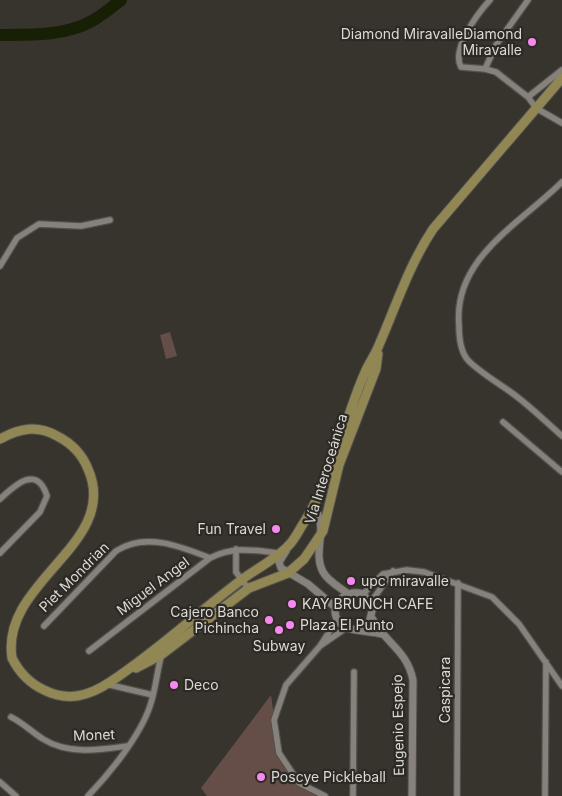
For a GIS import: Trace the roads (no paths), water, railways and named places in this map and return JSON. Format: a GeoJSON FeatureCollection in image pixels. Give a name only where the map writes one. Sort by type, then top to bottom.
{"type":"FeatureCollection","features":[{"type":"Feature","properties":{"kind":"main road","name":"Vía Interoceánica"},"geometry":{"type":"LineString","coordinates":[[122,674],[241,580],[289,546],[321,493],[367,368],[378,348],[419,250],[433,229],[562,78]]}},
{"type":"Feature","properties":{"kind":"main road","name":"Vía Interoceánica"},"geometry":{"type":"LineString","coordinates":[[5,623],[8,648],[12,658],[26,677],[40,688],[56,695],[73,697],[84,695],[161,655],[248,588],[288,573],[304,559],[323,531],[339,465],[376,369],[378,348]]}},
{"type":"Feature","properties":{"kind":"main road"},"geometry":{"type":"LineString","coordinates":[[0,439],[15,430],[33,428],[51,433],[68,441],[83,458],[90,472],[93,491],[90,508],[75,533],[20,594]]}},
{"type":"Feature","properties":{"kind":"street"},"geometry":{"type":"LineString","coordinates":[[490,0],[468,31],[458,58],[461,66],[496,72],[528,97],[536,108],[562,123]]}},
{"type":"Feature","properties":{"kind":"street"},"geometry":{"type":"LineString","coordinates":[[485,69],[496,45],[528,0]]}},
{"type":"Feature","properties":{"kind":"street"},"geometry":{"type":"LineString","coordinates":[[528,97],[562,70]]}},
{"type":"Feature","properties":{"kind":"street"},"geometry":{"type":"LineString","coordinates":[[562,182],[502,234],[476,263],[464,291],[458,320],[461,344],[467,359],[518,397],[562,436]]}},
{"type":"Feature","properties":{"kind":"street"},"geometry":{"type":"LineString","coordinates":[[0,266],[7,251],[17,238],[39,224],[81,226],[110,220]]}},
{"type":"Feature","properties":{"kind":"street"},"geometry":{"type":"LineString","coordinates":[[503,422],[562,472]]}},
{"type":"Feature","properties":{"kind":"street"},"geometry":{"type":"LineString","coordinates":[[0,499],[15,485],[23,480],[31,479],[40,483],[47,496],[45,506],[40,512],[0,552]]}},
{"type":"Feature","properties":{"kind":"street"},"geometry":{"type":"LineString","coordinates":[[312,510],[318,514],[323,531],[320,548],[321,567],[327,577],[347,593],[363,594],[371,602]]}},
{"type":"Feature","properties":{"kind":"street","name":"Piet Mondrian"},"geometry":{"type":"LineString","coordinates":[[44,626],[116,552],[126,545],[141,542],[171,544],[210,558]]}},
{"type":"Feature","properties":{"kind":"street"},"geometry":{"type":"LineString","coordinates":[[289,546],[279,562],[281,568],[308,584],[335,607],[337,620],[346,628],[382,634]]}},
{"type":"Feature","properties":{"kind":"street"},"geometry":{"type":"LineString","coordinates":[[236,549],[236,572],[248,588]]}},
{"type":"Feature","properties":{"kind":"street","name":"Miguel Angel"},"geometry":{"type":"LineString","coordinates":[[89,651],[210,558],[222,552],[236,549],[278,553]]}},
{"type":"Feature","properties":{"kind":"street"},"geometry":{"type":"LineString","coordinates":[[363,594],[383,574],[408,570],[424,572],[492,597],[519,624],[562,686]]}},
{"type":"Feature","properties":{"kind":"street"},"geometry":{"type":"LineString","coordinates":[[358,630],[369,623],[372,618],[371,602],[393,572]]}},
{"type":"Feature","properties":{"kind":"street","name":"Caspicara"},"geometry":{"type":"LineString","coordinates":[[457,796],[458,583]]}},
{"type":"Feature","properties":{"kind":"street"},"geometry":{"type":"LineString","coordinates":[[335,607],[342,596],[347,593]]}},
{"type":"Feature","properties":{"kind":"street","name":"Eugenio Espejo"},"geometry":{"type":"LineString","coordinates":[[372,618],[382,634],[404,656],[413,680],[412,796]]}},
{"type":"Feature","properties":{"kind":"street"},"geometry":{"type":"LineString","coordinates":[[325,796],[299,783],[279,753],[274,720],[286,685],[320,646],[337,620]]}},
{"type":"Feature","properties":{"kind":"street"},"geometry":{"type":"LineString","coordinates":[[320,646],[346,628]]}},
{"type":"Feature","properties":{"kind":"street"},"geometry":{"type":"LineString","coordinates":[[88,796],[127,746],[145,719],[153,695],[161,655],[169,637]]}},
{"type":"Feature","properties":{"kind":"street"},"geometry":{"type":"LineString","coordinates":[[546,662],[546,796]]}},
{"type":"Feature","properties":{"kind":"street"},"geometry":{"type":"LineString","coordinates":[[353,796],[354,672]]}},
{"type":"Feature","properties":{"kind":"street"},"geometry":{"type":"LineString","coordinates":[[106,684],[153,695]]}},
{"type":"Feature","properties":{"kind":"street"},"geometry":{"type":"LineString","coordinates":[[547,692],[554,684],[562,686]]}},
{"type":"Feature","properties":{"kind":"street","name":"Monet"},"geometry":{"type":"LineString","coordinates":[[11,718],[21,722],[43,740],[66,748],[101,750],[127,746]]}},
{"type":"Feature","properties":{"kind":"street"},"geometry":{"type":"LineString","coordinates":[[0,782],[16,796]]}},
{"type":"Feature","properties":{"kind":"waterway"},"geometry":{"type":"LineString","coordinates":[[0,35],[48,34],[71,30],[96,19],[121,0]]}},
{"type":"Feature","properties":{"kind":"place","name":"Diamond MiravalleDiamond Miravalle"},"geometry":{"type":"Point","coordinates":[532,42]}},
{"type":"Feature","properties":{"kind":"place","name":"Fun Travel"},"geometry":{"type":"Point","coordinates":[276,529]}},
{"type":"Feature","properties":{"kind":"place","name":"upc miravalle"},"geometry":{"type":"Point","coordinates":[351,581]}},
{"type":"Feature","properties":{"kind":"place","name":"KAY BRUNCH CAFE"},"geometry":{"type":"Point","coordinates":[292,604]}},
{"type":"Feature","properties":{"kind":"place","name":"Cajero Banco Pichincha"},"geometry":{"type":"Point","coordinates":[269,620]}},
{"type":"Feature","properties":{"kind":"place","name":"Plaza El Punto"},"geometry":{"type":"Point","coordinates":[290,625]}},
{"type":"Feature","properties":{"kind":"place","name":"Subway"},"geometry":{"type":"Point","coordinates":[279,630]}},
{"type":"Feature","properties":{"kind":"place","name":"Deco"},"geometry":{"type":"Point","coordinates":[174,685]}},
{"type":"Feature","properties":{"kind":"place","name":"Poscye Pickleball"},"geometry":{"type":"Point","coordinates":[261,777]}}]}
